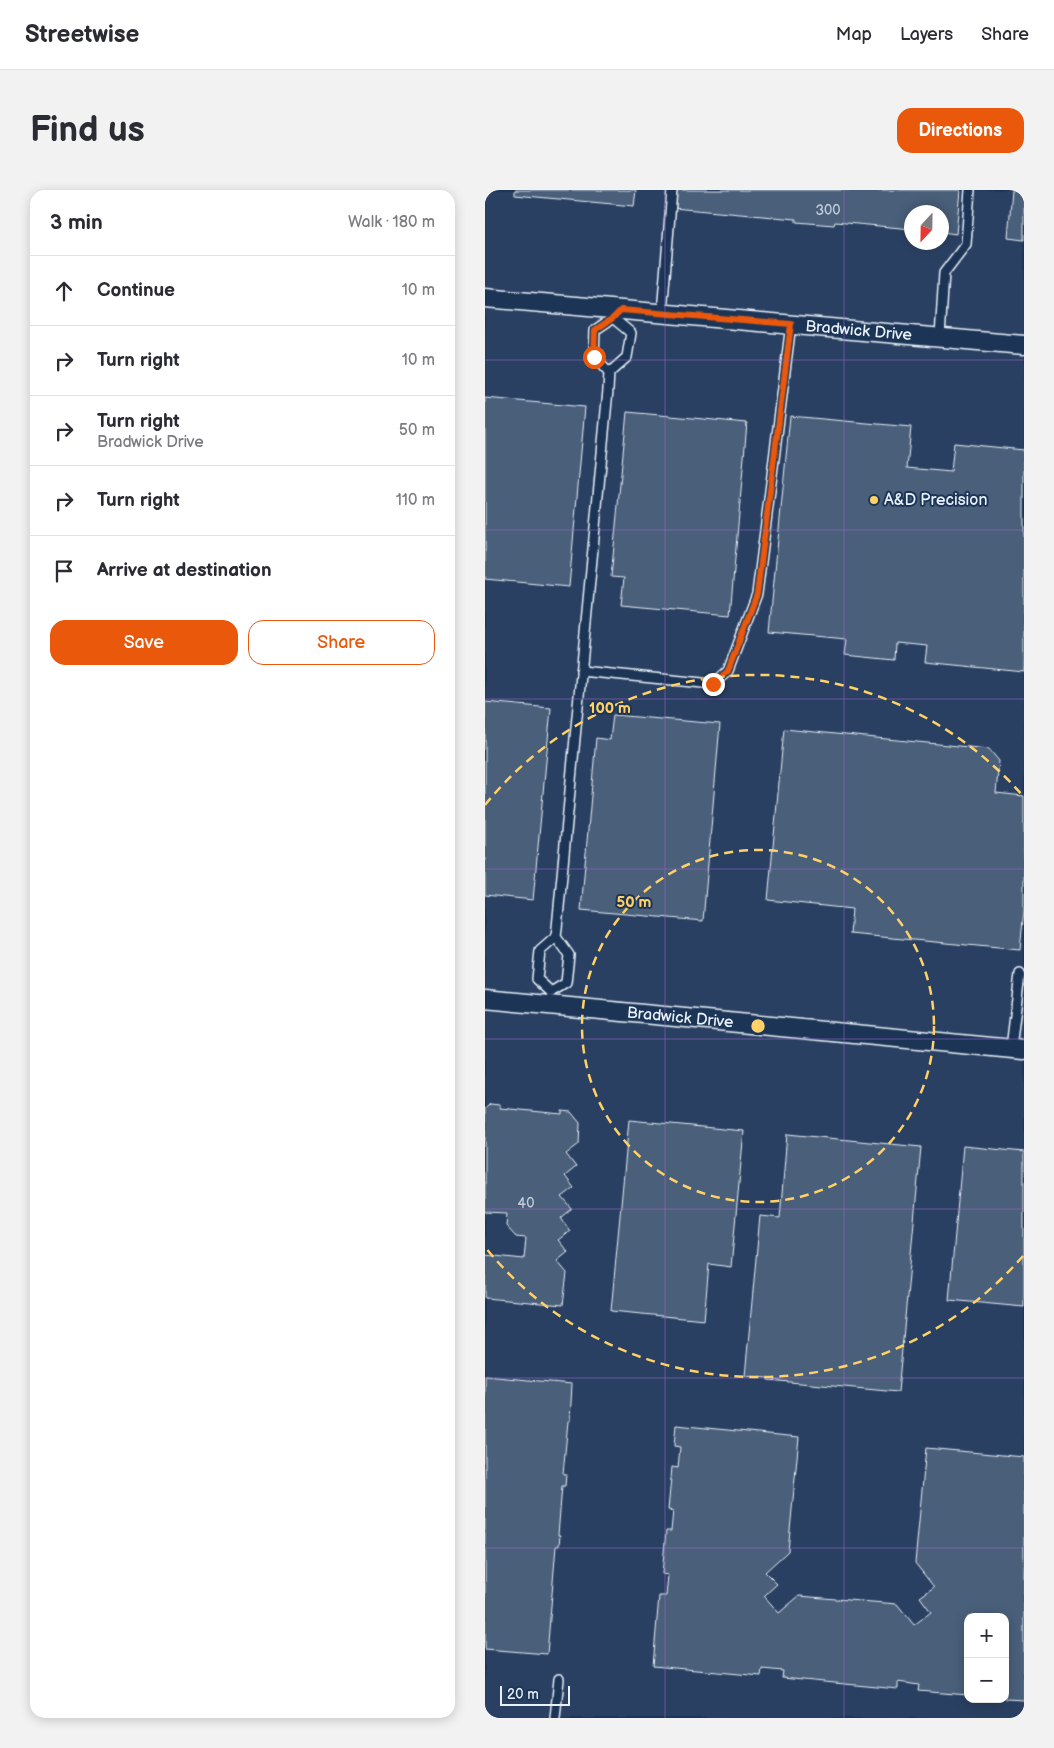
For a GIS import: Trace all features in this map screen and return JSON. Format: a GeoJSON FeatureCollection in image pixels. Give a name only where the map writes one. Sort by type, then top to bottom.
{"type":"FeatureCollection","features":[{"type":"Feature","properties":{"kind":"street","name":"Bradwick Drive"},"geometry":{"type":"LineString","coordinates":[[485,298],[617,314],[662,313],[1024,345]]}},
{"type":"Feature","properties":{"kind":"street","name":"Bradwick Drive"},"geometry":{"type":"LineString","coordinates":[[485,999],[550,998],[1018,1049]]}},
{"type":"Feature","properties":{"kind":"lane"},"geometry":{"type":"LineString","coordinates":[[662,313],[671,190]]}},
{"type":"Feature","properties":{"kind":"lane"},"geometry":{"type":"LineString","coordinates":[[940,337],[945,273],[966,244],[971,190]]}},
{"type":"Feature","properties":{"kind":"lane"},"geometry":{"type":"LineString","coordinates":[[556,937],[540,951],[537,979],[550,998],[566,983],[569,955],[556,937],[609,373],[627,357],[631,333],[617,314],[595,330],[594,357],[609,373]]}},
{"type":"Feature","properties":{"kind":"lane"},"geometry":{"type":"LineString","coordinates":[[581,671],[713,684],[728,671],[757,594],[791,324]]}},
{"type":"Feature","properties":{"kind":"lane"},"geometry":{"type":"LineString","coordinates":[[1018,1049],[1020,974]]}},
{"type":"Feature","properties":{"kind":"lane"},"geometry":{"type":"LineString","coordinates":[[555,1718],[559,1679]]}},
{"type":"Feature","properties":{"kind":"shaded area"},"geometry":{"type":"Polygon","coordinates":[[[485,190],[1024,190],[1024,1718],[485,1718],[485,190]]]}},
{"type":"Feature","properties":{"kind":"building"},"geometry":{"type":"Polygon","coordinates":[[[515,190],[636,190],[634,206],[515,195],[515,190]]]}},
{"type":"Feature","properties":{"kind":"building"},"geometry":{"type":"Polygon","coordinates":[[[675,190],[960,190],[956,234],[949,233],[949,205],[904,205],[904,228],[835,222],[834,225],[796,222],[796,219],[673,208],[675,190]]]}},
{"type":"Feature","properties":{"kind":"building"},"geometry":{"type":"Polygon","coordinates":[[[1012,190],[1024,190],[1024,240],[1008,238],[1012,190]]]}},
{"type":"Feature","properties":{"kind":"building"},"geometry":{"type":"Polygon","coordinates":[[[485,398],[585,407],[569,587],[485,579],[485,398]]]}},
{"type":"Feature","properties":{"kind":"building"},"geometry":{"type":"Polygon","coordinates":[[[627,412],[747,423],[730,615],[621,605],[624,578],[611,577],[627,412]]]}},
{"type":"Feature","properties":{"kind":"building"},"geometry":{"type":"Polygon","coordinates":[[[790,416],[911,427],[907,468],[951,472],[954,443],[1024,450],[1024,672],[925,662],[927,646],[895,643],[894,660],[845,655],[847,639],[769,632],[790,416]]]}},
{"type":"Feature","properties":{"kind":"building"},"geometry":{"type":"Polygon","coordinates":[[[485,702],[551,708],[533,900],[485,895],[485,702]]]}},
{"type":"Feature","properties":{"kind":"building"},"geometry":{"type":"Polygon","coordinates":[[[613,715],[720,724],[703,921],[581,910],[596,738],[610,740],[613,715]]]}},
{"type":"Feature","properties":{"kind":"building"},"geometry":{"type":"Polygon","coordinates":[[[784,729],[989,749],[999,761],[996,793],[1024,796],[1024,910],[1020,950],[850,934],[852,909],[768,900],[784,729]]]}},
{"type":"Feature","properties":{"kind":"building"},"geometry":{"type":"Polygon","coordinates":[[[490,1104],[500,1105],[500,1108],[562,1114],[562,1111],[571,1112],[580,1123],[579,1144],[566,1154],[576,1167],[565,1176],[574,1188],[562,1197],[572,1209],[561,1218],[570,1231],[558,1240],[568,1252],[557,1261],[567,1273],[563,1305],[485,1298],[485,1255],[524,1259],[526,1238],[516,1237],[506,1226],[507,1213],[485,1212],[485,1109],[490,1104]]]}},
{"type":"Feature","properties":{"kind":"building"},"geometry":{"type":"Polygon","coordinates":[[[629,1120],[744,1131],[731,1267],[709,1264],[704,1320],[611,1311],[629,1120]]]}},
{"type":"Feature","properties":{"kind":"building"},"geometry":{"type":"Polygon","coordinates":[[[787,1134],[921,1147],[898,1392],[768,1380],[768,1378],[745,1376],[760,1216],[780,1218],[787,1134]]]}},
{"type":"Feature","properties":{"kind":"building"},"geometry":{"type":"Polygon","coordinates":[[[963,1146],[1024,1152],[1024,1307],[949,1300],[963,1146]]]}},
{"type":"Feature","properties":{"kind":"building"},"geometry":{"type":"Polygon","coordinates":[[[485,1376],[572,1384],[570,1421],[568,1421],[563,1474],[566,1474],[565,1486],[562,1486],[558,1535],[560,1535],[559,1546],[556,1546],[547,1654],[485,1649],[485,1376]]]}},
{"type":"Feature","properties":{"kind":"building"},"geometry":{"type":"Polygon","coordinates":[[[676,1425],[799,1437],[788,1551],[765,1572],[777,1584],[764,1596],[779,1613],[799,1596],[897,1604],[914,1625],[931,1612],[920,1597],[934,1587],[915,1563],[926,1448],[1024,1457],[1024,1700],[1009,1699],[1009,1613],[964,1613],[964,1695],[918,1691],[919,1685],[898,1682],[898,1689],[782,1678],[783,1671],[762,1669],[761,1676],[653,1666],[659,1596],[666,1596],[668,1575],[662,1574],[666,1531],[671,1531],[673,1511],[668,1510],[672,1467],[678,1468],[680,1447],[674,1446],[676,1425]]]}},
{"type":"Feature","properties":{"kind":"place","name":"A&D Precision"},"geometry":{"type":"Point","coordinates":[874,500]}},
{"type":"Feature","properties":{"kind":"route"},"geometry":{"type":"LineString","coordinates":[[594,357],[595,330],[621,310],[791,324],[757,594],[728,671],[713,684]]}}]}
